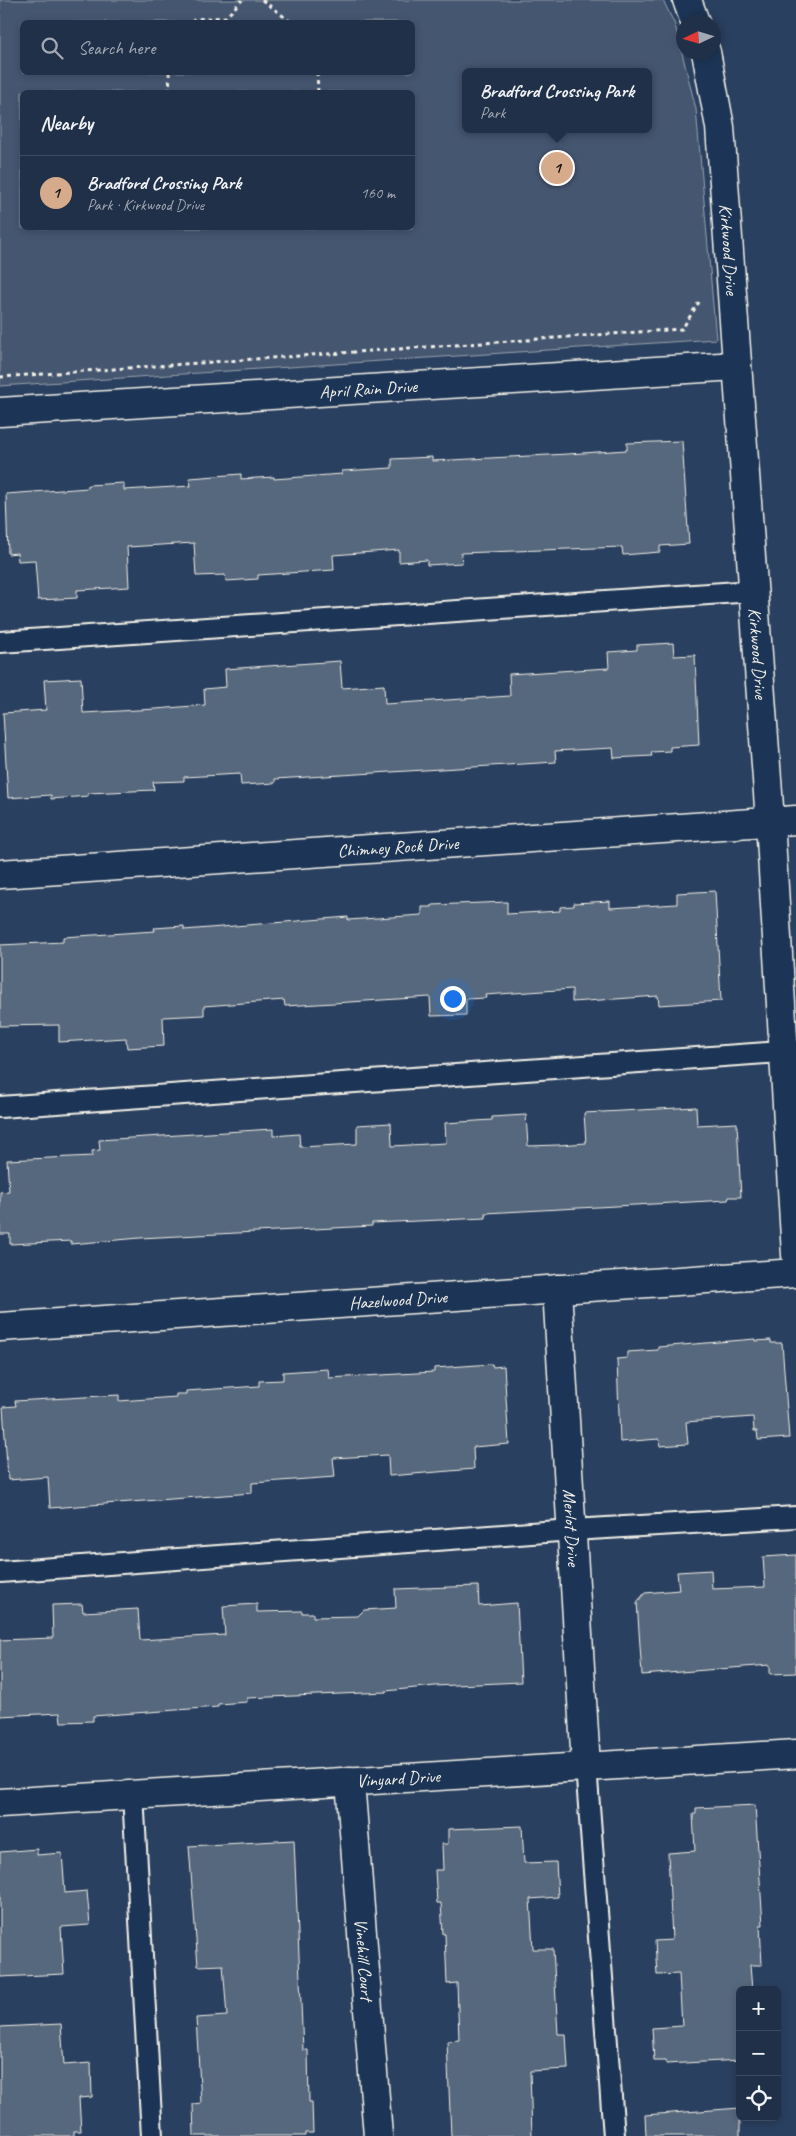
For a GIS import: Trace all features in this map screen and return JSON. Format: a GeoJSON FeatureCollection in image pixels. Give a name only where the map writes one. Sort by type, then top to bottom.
{"type":"FeatureCollection","features":[{"type":"Feature","properties":{"kind":"street"},"geometry":{"type":"LineString","coordinates":[[687,0],[692,15]]}},
{"type":"Feature","properties":{"kind":"street","name":"Kirkwood Drive"},"geometry":{"type":"LineString","coordinates":[[707,60],[720,127],[753,591],[783,820],[796,1255]]}},
{"type":"Feature","properties":{"kind":"street","name":"April Rain Drive"},"geometry":{"type":"LineString","coordinates":[[0,412],[736,366]]}},
{"type":"Feature","properties":{"kind":"street","name":"Chimney Rock Drive"},"geometry":{"type":"LineString","coordinates":[[0,874],[783,820]]}},
{"type":"Feature","properties":{"kind":"street","name":"Hazelwood Drive"},"geometry":{"type":"LineString","coordinates":[[0,1327],[796,1273]]}},
{"type":"Feature","properties":{"kind":"street","name":"Merlot Drive"},"geometry":{"type":"LineString","coordinates":[[557,1289],[586,1766]]}},
{"type":"Feature","properties":{"kind":"street","name":"Vinyard Drive"},"geometry":{"type":"LineString","coordinates":[[0,1803],[796,1754]]}},
{"type":"Feature","properties":{"kind":"street","name":"Vinehill Court"},"geometry":{"type":"LineString","coordinates":[[350,1781],[378,2136]]}},
{"type":"Feature","properties":{"kind":"lane"},"geometry":{"type":"LineString","coordinates":[[0,642],[753,591]]}},
{"type":"Feature","properties":{"kind":"lane"},"geometry":{"type":"LineString","coordinates":[[0,1107],[790,1051]]}},
{"type":"Feature","properties":{"kind":"lane"},"geometry":{"type":"LineString","coordinates":[[0,1572],[572,1530],[796,1517]]}},
{"type":"Feature","properties":{"kind":"lane"},"geometry":{"type":"LineString","coordinates":[[586,1766],[614,2136]]}},
{"type":"Feature","properties":{"kind":"lane"},"geometry":{"type":"LineString","coordinates":[[133,1794],[152,2136]]}},
{"type":"Feature","properties":{"kind":"path"},"geometry":{"type":"LineString","coordinates":[[194,20],[226,16],[242,0]]}},
{"type":"Feature","properties":{"kind":"path"},"geometry":{"type":"LineString","coordinates":[[262,0],[288,20]]}},
{"type":"Feature","properties":{"kind":"path"},"geometry":{"type":"LineString","coordinates":[[169,75],[170,90]]}},
{"type":"Feature","properties":{"kind":"path"},"geometry":{"type":"LineString","coordinates":[[317,75],[318,90]]}},
{"type":"Feature","properties":{"kind":"path"},"geometry":{"type":"LineString","coordinates":[[0,377],[682,329],[702,298]]}},
{"type":"Feature","properties":{"kind":"shaded area"},"geometry":{"type":"Polygon","coordinates":[[[0,0],[663,0],[676,29],[676,60],[684,60],[696,109],[716,339],[0,386],[0,0]]]}},
{"type":"Feature","properties":{"kind":"building"},"geometry":{"type":"Polygon","coordinates":[[[682,441],[689,544],[660,546],[660,552],[623,555],[622,547],[461,553],[462,563],[427,565],[427,560],[399,562],[399,550],[333,555],[334,570],[258,575],[258,579],[226,581],[225,575],[196,576],[194,543],[127,547],[129,587],[77,590],[77,598],[38,600],[35,560],[18,561],[17,553],[8,554],[6,494],[88,488],[88,485],[124,483],[124,490],[191,486],[190,478],[241,474],[241,479],[274,477],[274,479],[342,474],[342,471],[392,468],[392,459],[432,457],[432,461],[568,454],[627,450],[627,443],[682,441]]]}},
{"type":"Feature","properties":{"kind":"building"},"geometry":{"type":"Polygon","coordinates":[[[673,643],[674,656],[695,655],[699,745],[670,747],[670,751],[651,752],[652,756],[614,758],[613,748],[555,751],[556,762],[275,779],[275,783],[241,785],[240,774],[184,777],[184,781],[153,782],[154,790],[88,793],[88,796],[51,799],[51,795],[8,798],[3,713],[46,710],[44,680],[81,678],[83,713],[156,709],[205,705],[204,689],[226,687],[225,669],[340,661],[342,688],[384,685],[385,704],[510,696],[509,674],[609,668],[608,652],[637,650],[637,645],[673,643]]]}},
{"type":"Feature","properties":{"kind":"building"},"geometry":{"type":"Polygon","coordinates":[[[715,891],[721,1001],[659,1005],[658,996],[572,1002],[572,989],[485,995],[486,998],[466,999],[466,1015],[431,1016],[430,997],[285,1006],[284,1000],[204,1006],[204,1015],[163,1017],[164,1046],[127,1048],[126,1038],[59,1042],[59,1025],[0,1026],[0,945],[63,942],[63,937],[155,931],[154,928],[184,926],[184,930],[348,917],[348,920],[422,915],[422,907],[432,907],[432,905],[507,902],[507,914],[560,911],[560,907],[574,906],[574,903],[610,901],[610,908],[677,904],[677,893],[715,891]]]}},
{"type":"Feature","properties":{"kind":"building"},"geometry":{"type":"Polygon","coordinates":[[[696,1107],[697,1125],[737,1123],[741,1197],[729,1197],[728,1200],[485,1213],[486,1218],[372,1223],[372,1226],[140,1238],[71,1244],[71,1241],[10,1244],[10,1234],[0,1234],[0,1192],[9,1191],[7,1160],[93,1156],[92,1151],[100,1150],[99,1140],[273,1129],[273,1136],[299,1134],[300,1147],[357,1144],[357,1125],[391,1123],[392,1146],[446,1143],[445,1123],[492,1120],[492,1117],[526,1115],[528,1146],[559,1145],[586,1143],[584,1113],[696,1107]]]}},
{"type":"Feature","properties":{"kind":"building"},"geometry":{"type":"Polygon","coordinates":[[[755,1339],[755,1341],[771,1340],[771,1343],[782,1343],[789,1438],[758,1440],[757,1431],[754,1431],[753,1417],[686,1422],[688,1444],[660,1446],[659,1439],[620,1442],[617,1359],[627,1358],[627,1352],[658,1350],[658,1347],[755,1339]]]}},
{"type":"Feature","properties":{"kind":"building"},"geometry":{"type":"Polygon","coordinates":[[[492,1364],[493,1367],[504,1366],[509,1444],[473,1447],[474,1469],[389,1476],[388,1455],[333,1458],[335,1477],[252,1483],[252,1493],[50,1508],[48,1477],[8,1480],[3,1407],[16,1406],[15,1401],[119,1395],[119,1401],[176,1397],[176,1394],[186,1394],[186,1391],[259,1386],[259,1381],[283,1380],[283,1372],[328,1369],[329,1378],[434,1372],[434,1368],[492,1364]]]}},
{"type":"Feature","properties":{"kind":"building"},"geometry":{"type":"Polygon","coordinates":[[[796,1555],[796,1673],[770,1674],[770,1665],[642,1675],[637,1602],[645,1593],[679,1590],[677,1572],[711,1570],[712,1589],[765,1587],[763,1557],[796,1555]]]}},
{"type":"Feature","properties":{"kind":"building"},"geometry":{"type":"Polygon","coordinates":[[[478,1586],[479,1606],[517,1603],[521,1682],[435,1686],[386,1692],[247,1698],[247,1702],[218,1704],[218,1707],[93,1716],[93,1721],[61,1722],[60,1713],[0,1716],[0,1640],[53,1638],[52,1605],[82,1604],[83,1612],[138,1609],[140,1640],[225,1635],[223,1606],[257,1604],[257,1612],[302,1611],[302,1613],[313,1613],[313,1617],[358,1616],[364,1610],[396,1608],[395,1589],[478,1586]]]}},
{"type":"Feature","properties":{"kind":"building"},"geometry":{"type":"Polygon","coordinates":[[[755,1805],[763,1925],[760,1925],[762,1965],[750,1965],[752,1986],[736,1986],[736,2060],[666,2064],[666,2061],[654,2061],[652,2028],[682,2026],[679,1974],[657,1975],[655,1941],[672,1940],[668,1853],[695,1851],[693,1814],[696,1814],[696,1808],[755,1805]]]}},
{"type":"Feature","properties":{"kind":"building"},"geometry":{"type":"Polygon","coordinates":[[[522,1826],[524,1863],[556,1862],[558,1897],[530,1899],[533,1949],[553,1949],[558,2034],[566,2034],[568,2069],[530,2071],[532,2136],[451,2136],[447,2041],[459,2040],[457,1983],[447,1984],[445,1934],[443,1934],[441,1903],[437,1903],[435,1870],[443,1870],[442,1844],[448,1844],[448,1829],[522,1826]]]}},
{"type":"Feature","properties":{"kind":"building"},"geometry":{"type":"Polygon","coordinates":[[[294,1840],[303,2050],[308,2050],[309,2102],[312,2102],[313,2133],[305,2133],[305,2136],[194,2136],[193,2104],[201,2103],[196,2018],[227,2016],[223,1965],[198,1966],[189,1846],[294,1840]]]}},
{"type":"Feature","properties":{"kind":"building"},"geometry":{"type":"Polygon","coordinates":[[[37,1849],[37,1855],[62,1853],[65,1893],[87,1891],[90,1925],[61,1927],[64,1974],[0,1977],[0,1852],[37,1849]]]}},
{"type":"Feature","properties":{"kind":"building"},"geometry":{"type":"Polygon","coordinates":[[[61,2024],[64,2065],[91,2063],[92,2097],[79,2098],[81,2131],[74,2131],[74,2136],[0,2136],[0,2027],[61,2024]]]}},
{"type":"Feature","properties":{"kind":"building"},"geometry":{"type":"Polygon","coordinates":[[[736,2108],[736,2121],[740,2121],[740,2136],[646,2136],[645,2115],[736,2108]]]}},
{"type":"Feature","properties":{"kind":"place","name":"Bradford Crossing Park"},"geometry":{"type":"Point","coordinates":[557,168]}}]}
